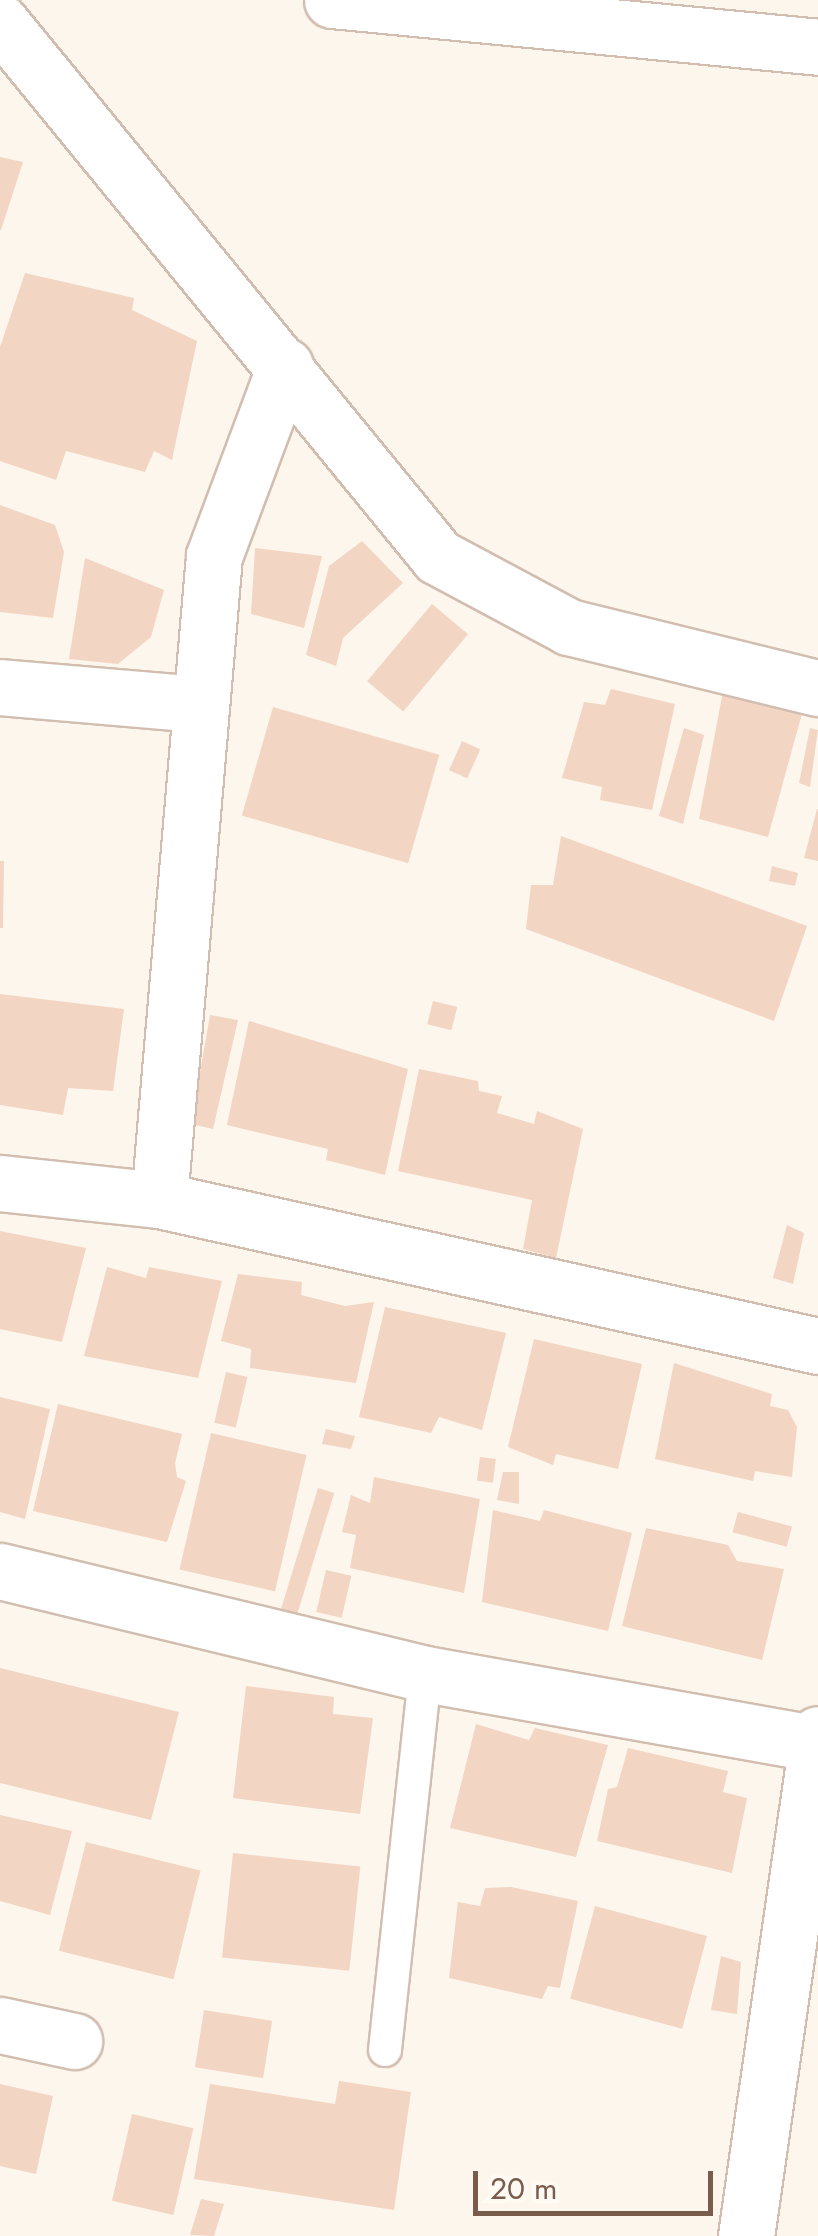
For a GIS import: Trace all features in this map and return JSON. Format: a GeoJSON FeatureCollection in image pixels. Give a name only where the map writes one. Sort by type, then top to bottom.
{"type":"FeatureCollection","features":[{"type":"Feature","properties":{"kind":"street"},"geometry":{"type":"LineString","coordinates":[[332,0],[527,11],[818,47]]}},
{"type":"Feature","properties":{"kind":"street"},"geometry":{"type":"LineString","coordinates":[[0,22],[438,557],[569,627],[818,688]]}},
{"type":"Feature","properties":{"kind":"street"},"geometry":{"type":"LineString","coordinates":[[159,1200],[197,704],[214,556],[285,366]]}},
{"type":"Feature","properties":{"kind":"street"},"geometry":{"type":"LineString","coordinates":[[0,687],[197,704]]}},
{"type":"Feature","properties":{"kind":"street"},"geometry":{"type":"LineString","coordinates":[[0,1183],[159,1200],[818,1346]]}},
{"type":"Feature","properties":{"kind":"street"},"geometry":{"type":"LineString","coordinates":[[0,1571],[425,1674],[817,1744]]}},
{"type":"Feature","properties":{"kind":"street"},"geometry":{"type":"LineString","coordinates":[[746,2236],[818,1734]]}},
{"type":"Feature","properties":{"kind":"street"},"geometry":{"type":"LineString","coordinates":[[0,2025],[74,2041]]}},
{"type":"Feature","properties":{"kind":"lane"},"geometry":{"type":"LineString","coordinates":[[386,2050],[425,1674]]}},
{"type":"Feature","properties":{"kind":"building"},"geometry":{"type":"Polygon","coordinates":[[[0,157],[23,162],[1,230],[0,230],[0,157]]]}},
{"type":"Feature","properties":{"kind":"building"},"geometry":{"type":"Polygon","coordinates":[[[25,273],[134,298],[132,310],[197,341],[172,460],[154,451],[145,472],[66,451],[56,480],[0,461],[0,347],[25,273]]]}},
{"type":"Feature","properties":{"kind":"building"},"geometry":{"type":"Polygon","coordinates":[[[0,505],[55,525],[64,552],[53,618],[0,612],[0,505]]]}},
{"type":"Feature","properties":{"kind":"building"},"geometry":{"type":"Polygon","coordinates":[[[362,541],[403,583],[343,638],[336,666],[306,655],[329,566],[362,541]]]}},
{"type":"Feature","properties":{"kind":"building"},"geometry":{"type":"Polygon","coordinates":[[[255,548],[322,556],[304,628],[251,614],[255,548]]]}},
{"type":"Feature","properties":{"kind":"building"},"geometry":{"type":"Polygon","coordinates":[[[85,558],[164,590],[151,637],[118,664],[69,659],[85,558]]]}},
{"type":"Feature","properties":{"kind":"building"},"geometry":{"type":"Polygon","coordinates":[[[432,604],[468,634],[403,712],[367,681],[432,604]]]}},
{"type":"Feature","properties":{"kind":"building"},"geometry":{"type":"Polygon","coordinates":[[[611,689],[675,704],[652,810],[600,800],[602,787],[562,778],[584,702],[605,705],[611,689]]]}},
{"type":"Feature","properties":{"kind":"building"},"geometry":{"type":"Polygon","coordinates":[[[723,691],[803,710],[768,837],[699,819],[723,691]]]}},
{"type":"Feature","properties":{"kind":"building"},"geometry":{"type":"Polygon","coordinates":[[[273,707],[439,755],[408,863],[242,816],[273,707]]]}},
{"type":"Feature","properties":{"kind":"building"},"geometry":{"type":"Polygon","coordinates":[[[684,728],[704,735],[683,824],[659,816],[684,728]]]}},
{"type":"Feature","properties":{"kind":"building"},"geometry":{"type":"Polygon","coordinates":[[[810,728],[818,730],[810,787],[799,783],[810,728]]]}},
{"type":"Feature","properties":{"kind":"building"},"geometry":{"type":"Polygon","coordinates":[[[462,741],[480,749],[467,778],[449,770],[462,741]]]}},
{"type":"Feature","properties":{"kind":"building"},"geometry":{"type":"Polygon","coordinates":[[[818,809],[818,861],[804,858],[818,809]]]}},
{"type":"Feature","properties":{"kind":"building"},"geometry":{"type":"Polygon","coordinates":[[[561,836],[807,926],[774,1021],[526,929],[531,885],[553,885],[561,836]]]}},
{"type":"Feature","properties":{"kind":"building"},"geometry":{"type":"Polygon","coordinates":[[[0,861],[4,861],[3,928],[0,928],[0,861]]]}},
{"type":"Feature","properties":{"kind":"building"},"geometry":{"type":"Polygon","coordinates":[[[772,866],[798,873],[795,886],[769,881],[772,866]]]}},
{"type":"Feature","properties":{"kind":"building"},"geometry":{"type":"Polygon","coordinates":[[[0,994],[124,1009],[113,1091],[68,1088],[63,1115],[0,1105],[0,994]]]}},
{"type":"Feature","properties":{"kind":"building"},"geometry":{"type":"Polygon","coordinates":[[[433,1001],[457,1007],[451,1030],[427,1024],[433,1001]]]}},
{"type":"Feature","properties":{"kind":"building"},"geometry":{"type":"Polygon","coordinates":[[[210,1015],[238,1020],[213,1129],[191,1124],[210,1015]]]}},
{"type":"Feature","properties":{"kind":"building"},"geometry":{"type":"Polygon","coordinates":[[[249,1021],[408,1069],[385,1175],[326,1160],[328,1149],[227,1125],[249,1021]]]}},
{"type":"Feature","properties":{"kind":"building"},"geometry":{"type":"Polygon","coordinates":[[[419,1069],[478,1081],[479,1091],[502,1096],[497,1113],[534,1124],[537,1111],[583,1129],[556,1258],[523,1249],[532,1200],[398,1171],[419,1069]]]}},
{"type":"Feature","properties":{"kind":"building"},"geometry":{"type":"Polygon","coordinates":[[[787,1225],[804,1233],[793,1284],[773,1278],[787,1225]]]}},
{"type":"Feature","properties":{"kind":"building"},"geometry":{"type":"Polygon","coordinates":[[[0,1231],[86,1248],[62,1342],[0,1329],[0,1231]]]}},
{"type":"Feature","properties":{"kind":"building"},"geometry":{"type":"Polygon","coordinates":[[[107,1267],[146,1278],[149,1267],[222,1281],[198,1378],[84,1356],[107,1267]]]}},
{"type":"Feature","properties":{"kind":"building"},"geometry":{"type":"Polygon","coordinates":[[[238,1274],[302,1282],[301,1295],[345,1306],[374,1302],[356,1383],[250,1368],[251,1349],[221,1341],[238,1274]]]}},
{"type":"Feature","properties":{"kind":"building"},"geometry":{"type":"Polygon","coordinates":[[[385,1307],[506,1333],[482,1430],[439,1417],[431,1433],[359,1417],[385,1307]]]}},
{"type":"Feature","properties":{"kind":"building"},"geometry":{"type":"Polygon","coordinates":[[[534,1339],[642,1364],[618,1469],[556,1454],[553,1465],[508,1447],[534,1339]]]}},
{"type":"Feature","properties":{"kind":"building"},"geometry":{"type":"Polygon","coordinates":[[[674,1363],[772,1394],[770,1406],[788,1410],[797,1427],[792,1477],[755,1471],[753,1481],[655,1459],[674,1363]]]}},
{"type":"Feature","properties":{"kind":"building"},"geometry":{"type":"Polygon","coordinates":[[[226,1372],[247,1377],[236,1428],[214,1423],[226,1372]]]}},
{"type":"Feature","properties":{"kind":"building"},"geometry":{"type":"Polygon","coordinates":[[[0,1397],[50,1409],[25,1519],[0,1512],[0,1397]]]}},
{"type":"Feature","properties":{"kind":"building"},"geometry":{"type":"Polygon","coordinates":[[[58,1404],[182,1434],[175,1463],[177,1477],[186,1481],[167,1542],[33,1511],[58,1404]]]}},
{"type":"Feature","properties":{"kind":"building"},"geometry":{"type":"Polygon","coordinates":[[[326,1429],[355,1436],[351,1449],[322,1444],[326,1429]]]}},
{"type":"Feature","properties":{"kind":"building"},"geometry":{"type":"Polygon","coordinates":[[[211,1433],[306,1455],[275,1591],[180,1569],[211,1433]]]}},
{"type":"Feature","properties":{"kind":"building"},"geometry":{"type":"Polygon","coordinates":[[[480,1457],[496,1459],[493,1483],[477,1481],[480,1457]]]}},
{"type":"Feature","properties":{"kind":"building"},"geometry":{"type":"Polygon","coordinates":[[[503,1472],[519,1472],[519,1504],[497,1500],[503,1472]]]}},
{"type":"Feature","properties":{"kind":"building"},"geometry":{"type":"Polygon","coordinates":[[[374,1477],[480,1499],[464,1593],[350,1568],[356,1535],[342,1532],[351,1495],[370,1503],[374,1477]]]}},
{"type":"Feature","properties":{"kind":"building"},"geometry":{"type":"Polygon","coordinates":[[[318,1488],[334,1493],[297,1614],[281,1609],[318,1488]]]}},
{"type":"Feature","properties":{"kind":"building"},"geometry":{"type":"Polygon","coordinates":[[[493,1510],[540,1521],[544,1510],[632,1533],[608,1631],[482,1602],[493,1510]]]}},
{"type":"Feature","properties":{"kind":"building"},"geometry":{"type":"Polygon","coordinates":[[[738,1512],[792,1526],[787,1547],[733,1532],[738,1512]]]}},
{"type":"Feature","properties":{"kind":"building"},"geometry":{"type":"Polygon","coordinates":[[[646,1528],[728,1545],[737,1561],[784,1569],[762,1660],[622,1626],[646,1528]]]}},
{"type":"Feature","properties":{"kind":"building"},"geometry":{"type":"Polygon","coordinates":[[[326,1570],[351,1576],[342,1618],[316,1612],[326,1570]]]}},
{"type":"Feature","properties":{"kind":"building"},"geometry":{"type":"Polygon","coordinates":[[[0,1668],[179,1712],[151,1820],[0,1783],[0,1668]]]}},
{"type":"Feature","properties":{"kind":"building"},"geometry":{"type":"Polygon","coordinates":[[[246,1686],[334,1697],[333,1714],[373,1718],[360,1814],[233,1798],[246,1686]]]}},
{"type":"Feature","properties":{"kind":"building"},"geometry":{"type":"Polygon","coordinates":[[[476,1724],[529,1740],[535,1728],[608,1745],[576,1857],[450,1828],[476,1724]]]}},
{"type":"Feature","properties":{"kind":"building"},"geometry":{"type":"Polygon","coordinates":[[[628,1748],[728,1771],[723,1792],[747,1798],[732,1873],[597,1841],[608,1789],[617,1787],[628,1748]]]}},
{"type":"Feature","properties":{"kind":"building"},"geometry":{"type":"Polygon","coordinates":[[[0,1815],[72,1831],[50,1915],[0,1901],[0,1815]]]}},
{"type":"Feature","properties":{"kind":"building"},"geometry":{"type":"Polygon","coordinates":[[[86,1842],[200,1871],[173,1979],[59,1951],[86,1842]]]}},
{"type":"Feature","properties":{"kind":"building"},"geometry":{"type":"Polygon","coordinates":[[[233,1853],[360,1866],[349,1971],[222,1957],[233,1853]]]}},
{"type":"Feature","properties":{"kind":"building"},"geometry":{"type":"Polygon","coordinates":[[[511,1887],[578,1901],[560,1988],[548,1986],[542,1999],[449,1978],[458,1902],[480,1906],[485,1888],[511,1887]]]}},
{"type":"Feature","properties":{"kind":"building"},"geometry":{"type":"Polygon","coordinates":[[[595,1906],[707,1936],[682,2029],[570,1999],[595,1906]]]}},
{"type":"Feature","properties":{"kind":"building"},"geometry":{"type":"Polygon","coordinates":[[[721,1956],[741,1962],[737,2014],[711,2010],[721,1956]]]}},
{"type":"Feature","properties":{"kind":"building"},"geometry":{"type":"Polygon","coordinates":[[[204,2010],[272,2021],[263,2078],[195,2067],[204,2010]]]}},
{"type":"Feature","properties":{"kind":"building"},"geometry":{"type":"Polygon","coordinates":[[[339,2081],[411,2092],[394,2210],[194,2179],[210,2084],[335,2104],[339,2081]]]}},
{"type":"Feature","properties":{"kind":"building"},"geometry":{"type":"Polygon","coordinates":[[[0,2084],[53,2096],[36,2174],[0,2166],[0,2084]]]}},
{"type":"Feature","properties":{"kind":"building"},"geometry":{"type":"Polygon","coordinates":[[[132,2114],[193,2128],[173,2215],[112,2201],[132,2114]]]}},
{"type":"Feature","properties":{"kind":"building"},"geometry":{"type":"Polygon","coordinates":[[[201,2199],[224,2204],[214,2236],[190,2235],[201,2199]]]}}]}
